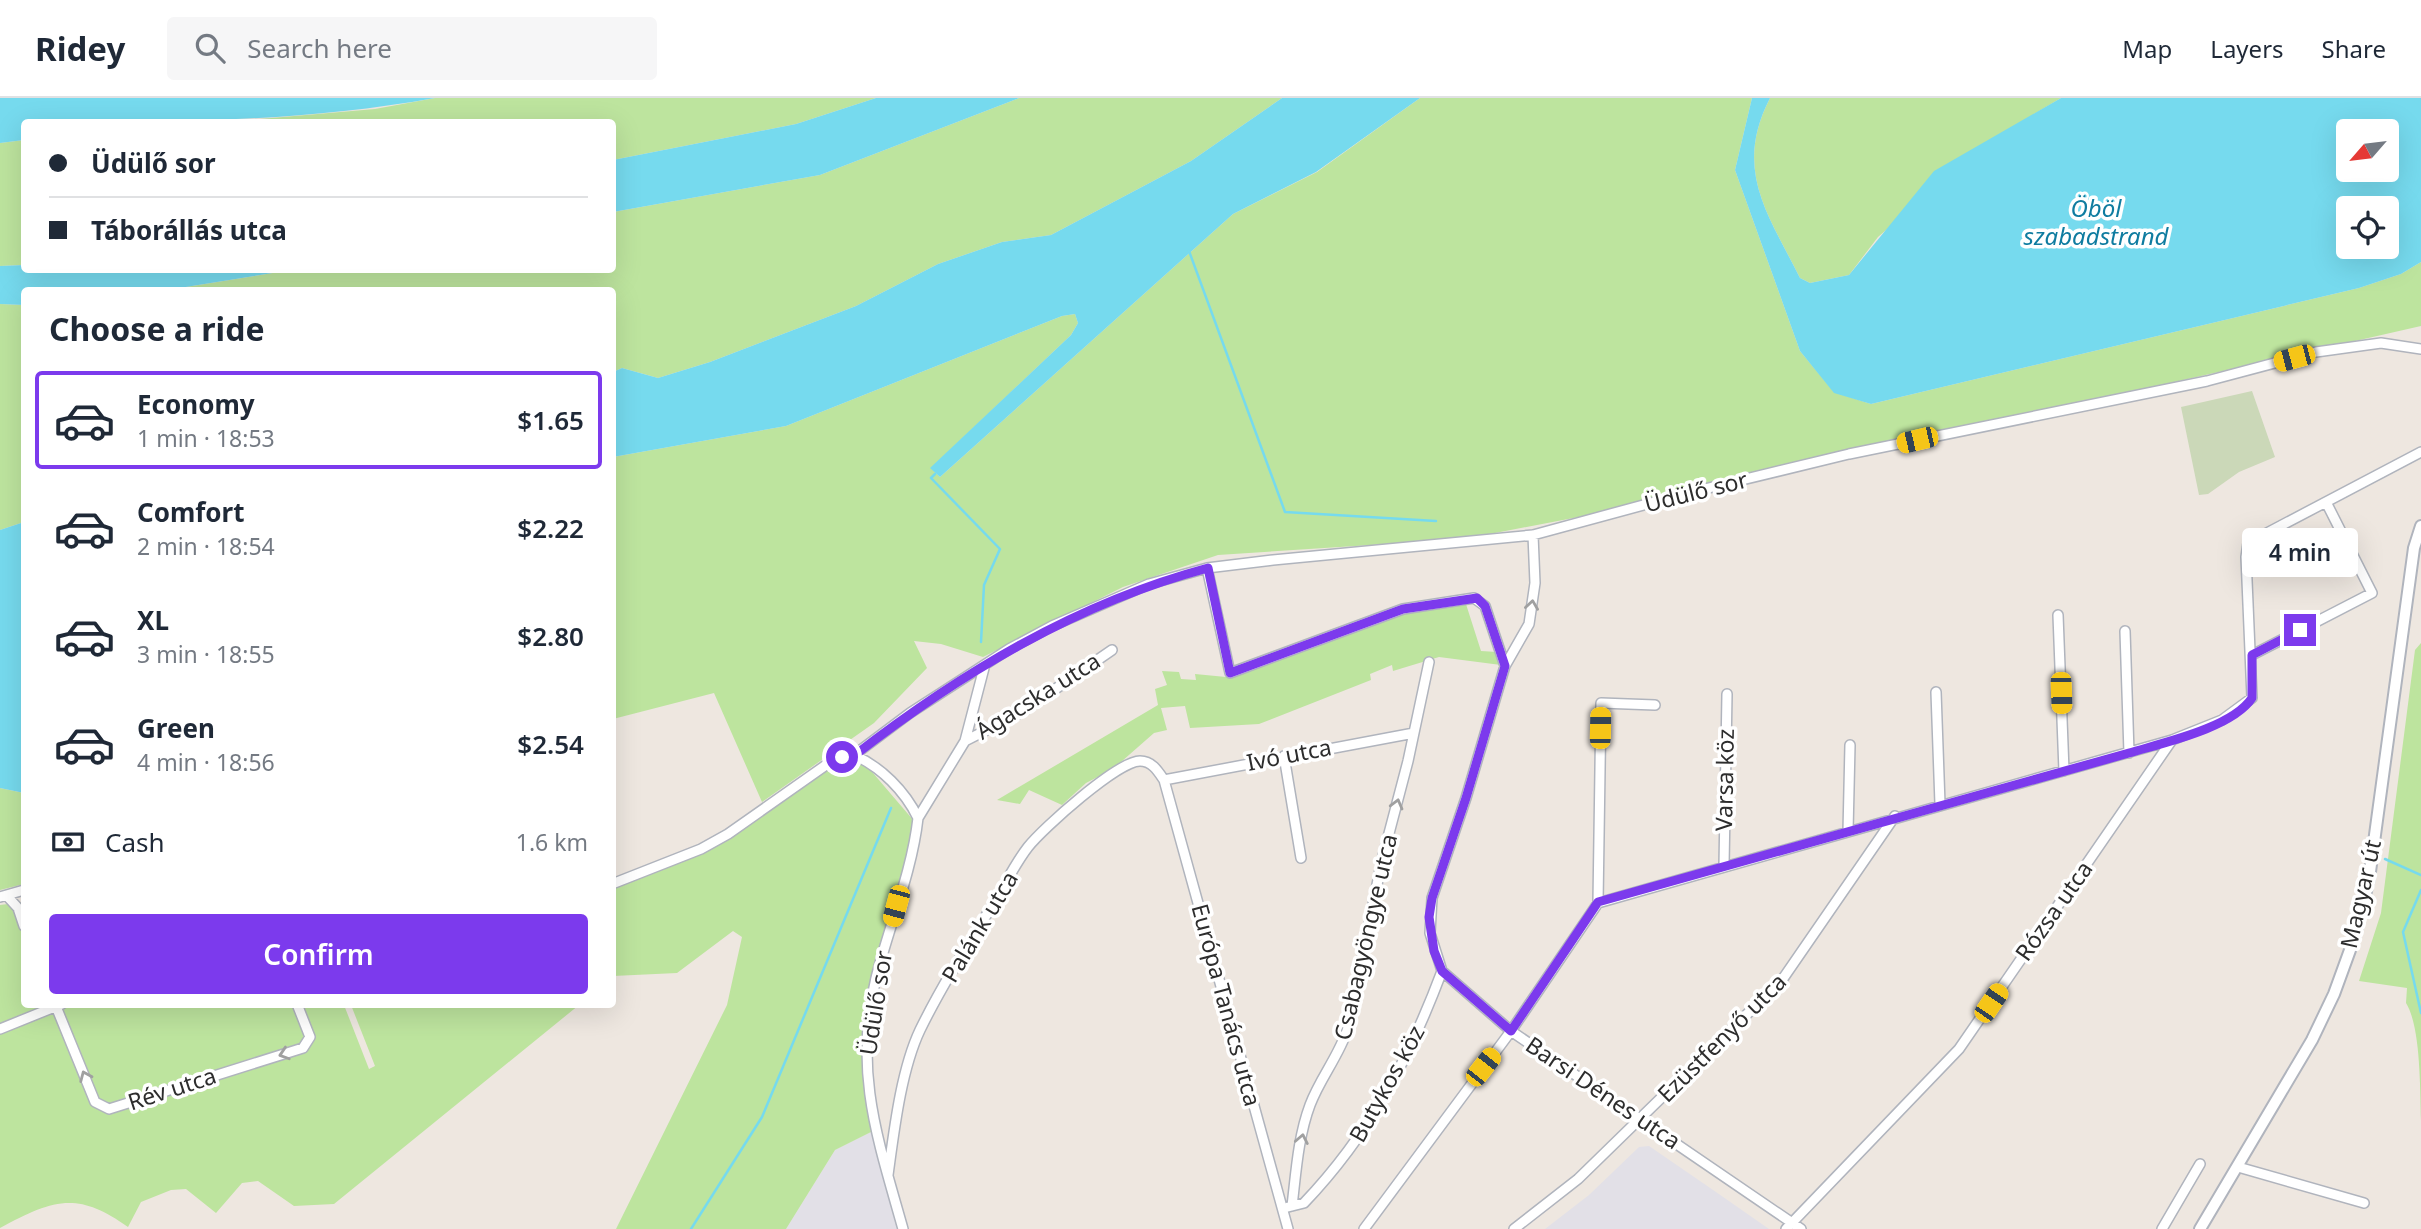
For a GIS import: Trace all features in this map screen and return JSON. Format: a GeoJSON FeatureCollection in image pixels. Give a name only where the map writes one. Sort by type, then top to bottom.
{"type":"FeatureCollection","features":[{"type":"Feature","properties":{"kind":"street","name":"Üdülő sor"},"geometry":{"type":"LineString","coordinates":[[616,882],[701,849],[728,834],[826,765],[855,755],[910,713],[984,668],[1009,649],[1062,621],[1149,584],[1208,568],[1533,534],[1849,454],[2183,386],[2316,352],[2381,343],[2421,349]]}},
{"type":"Feature","properties":{"kind":"street"},"geometry":{"type":"LineString","coordinates":[[1598,902],[1848,832],[1895,816],[2129,753],[2211,726],[2249,702],[2253,690],[2246,557],[2248,543],[2421,452]]}},
{"type":"Feature","properties":{"kind":"street"},"geometry":{"type":"LineString","coordinates":[[2252,655],[2372,593],[2326,502]]}},
{"type":"Feature","properties":{"kind":"street","name":"Magyar út"},"geometry":{"type":"LineString","coordinates":[[2200,1229],[2312,1040],[2334,994],[2354,939],[2369,878],[2421,526]]}},
{"type":"Feature","properties":{"kind":"street"},"geometry":{"type":"LineString","coordinates":[[1442,971],[1430,933],[1432,898],[1466,798],[1505,666],[1529,624],[1535,583],[1533,534]]}},
{"type":"Feature","properties":{"kind":"street"},"geometry":{"type":"LineString","coordinates":[[1208,568],[1230,673],[1403,609],[1474,598],[1485,606],[1505,666]]}},
{"type":"Feature","properties":{"kind":"street"},"geometry":{"type":"LineString","coordinates":[[2058,615],[2064,771]]}},
{"type":"Feature","properties":{"kind":"street"},"geometry":{"type":"LineString","coordinates":[[2125,631],[2129,753]]}},
{"type":"Feature","properties":{"kind":"street","name":"Ágacska utca"},"geometry":{"type":"LineString","coordinates":[[965,741],[1022,712],[1112,650]]}},
{"type":"Feature","properties":{"kind":"street","name":"Csabagyöngye utca"},"geometry":{"type":"LineString","coordinates":[[1287,1208],[1310,1104],[1341,1050],[1349,1028],[1382,859],[1429,662]]}},
{"type":"Feature","properties":{"kind":"street","name":"Üdülő sor"},"geometry":{"type":"LineString","coordinates":[[904,1229],[869,1105],[866,1049],[875,981],[918,818],[965,741],[984,668]]}},
{"type":"Feature","properties":{"kind":"street"},"geometry":{"type":"LineString","coordinates":[[1936,692],[1940,804]]}},
{"type":"Feature","properties":{"kind":"street","name":"Varsa köz"},"geometry":{"type":"LineString","coordinates":[[1724,866],[1727,694]]}},
{"type":"Feature","properties":{"kind":"street"},"geometry":{"type":"LineString","coordinates":[[1364,1229],[1511,1031],[1598,902],[1601,703],[1655,705]]}},
{"type":"Feature","properties":{"kind":"street","name":"Ivó utca"},"geometry":{"type":"LineString","coordinates":[[1164,780],[1414,733]]}},
{"type":"Feature","properties":{"kind":"street","name":"Rózsa utca"},"geometry":{"type":"LineString","coordinates":[[1793,1227],[1959,1049],[2172,740]]}},
{"type":"Feature","properties":{"kind":"street"},"geometry":{"type":"LineString","coordinates":[[1848,832],[1850,745]]}},
{"type":"Feature","properties":{"kind":"street"},"geometry":{"type":"LineString","coordinates":[[855,755],[872,763],[901,793],[918,818]]}},
{"type":"Feature","properties":{"kind":"street"},"geometry":{"type":"LineString","coordinates":[[1284,756],[1301,858]]}},
{"type":"Feature","properties":{"kind":"street","name":"Palánk utca"},"geometry":{"type":"LineString","coordinates":[[888,1175],[896,1114],[919,1032],[1028,847],[1073,803],[1134,762],[1150,763],[1164,780]]}},
{"type":"Feature","properties":{"kind":"street","name":"Európa Tanács utca"},"geometry":{"type":"LineString","coordinates":[[1164,780],[1287,1208],[1288,1229]]}},
{"type":"Feature","properties":{"kind":"street","name":"Ezüstfenyő utca"},"geometry":{"type":"LineString","coordinates":[[1514,1229],[1578,1179],[1782,980],[1895,816]]}},
{"type":"Feature","properties":{"kind":"street"},"geometry":{"type":"LineString","coordinates":[[4,897],[21,891]]}},
{"type":"Feature","properties":{"kind":"street"},"geometry":{"type":"LineString","coordinates":[[4,897],[18,908],[21,917]]}},
{"type":"Feature","properties":{"kind":"street","name":"Barsi Dénes utca"},"geometry":{"type":"LineString","coordinates":[[1442,971],[1511,1031],[1642,1119],[1793,1227]]}},
{"type":"Feature","properties":{"kind":"street","name":"Butykos köz"},"geometry":{"type":"LineString","coordinates":[[1287,1208],[1304,1203],[1371,1122],[1426,1013],[1442,971]]}},
{"type":"Feature","properties":{"kind":"street"},"geometry":{"type":"LineString","coordinates":[[0,1029],[51,1008]]}},
{"type":"Feature","properties":{"kind":"street","name":"Rév utca"},"geometry":{"type":"LineString","coordinates":[[59,1008],[95,1102],[101,1108],[109,1109],[303,1048],[310,1037],[299,1008]]}},
{"type":"Feature","properties":{"kind":"street"},"geometry":{"type":"LineString","coordinates":[[2162,1229],[2200,1164]]}},
{"type":"Feature","properties":{"kind":"street"},"geometry":{"type":"LineString","coordinates":[[2238,1167],[2364,1203]]}},
{"type":"Feature","properties":{"kind":"shaded area"},"geometry":{"type":"Polygon","coordinates":[[[871,1132],[898,1229],[786,1229],[835,1150],[871,1132]]]}},
{"type":"Feature","properties":{"kind":"shaded area"},"geometry":{"type":"Polygon","coordinates":[[[1649,1146],[1769,1229],[1545,1229],[1589,1195],[1639,1147],[1649,1146]]]}},
{"type":"Feature","properties":{"kind":"green space"},"geometry":{"type":"Polygon","coordinates":[[[435,98],[876,98],[796,124],[616,159],[616,119],[260,119],[375,109],[435,98]]]}},
{"type":"Feature","properties":{"kind":"green space"},"geometry":{"type":"Polygon","coordinates":[[[1019,98],[1282,98],[1191,161],[1051,235],[1002,242],[938,264],[856,306],[710,362],[658,378],[622,368],[616,371],[616,287],[186,287],[272,273],[616,273],[616,211],[820,175],[1019,98]]]}},
{"type":"Feature","properties":{"kind":"green space"},"geometry":{"type":"Polygon","coordinates":[[[1420,98],[1752,98],[1735,170],[1800,351],[1834,392],[1871,404],[2359,288],[2401,274],[2421,262],[2421,326],[1589,515],[1464,539],[1218,555],[1123,587],[983,657],[941,644],[914,641],[927,668],[874,723],[762,802],[714,693],[616,718],[616,456],[786,426],[1062,316],[1075,314],[1078,323],[1071,335],[931,468],[940,477],[1233,214],[1317,172],[1420,98]]]}},
{"type":"Feature","properties":{"kind":"green space"},"geometry":{"type":"Polygon","coordinates":[[[1770,98],[2061,98],[1989,141],[1878,237],[1849,275],[1810,283],[1800,278],[1759,191],[1755,148],[1759,124],[1770,98]]]}},
{"type":"Feature","properties":{"kind":"green space"},"geometry":{"type":"Polygon","coordinates":[[[21,140],[21,265],[0,266],[0,143],[21,140]]]}},
{"type":"Feature","properties":{"kind":"green space"},"geometry":{"type":"Polygon","coordinates":[[[0,304],[21,305],[21,523],[0,530],[0,304]]]}},
{"type":"Feature","properties":{"kind":"green space"},"geometry":{"type":"Polygon","coordinates":[[[2252,391],[2275,457],[2239,472],[2208,494],[2199,495],[2181,407],[2252,391]]]}},
{"type":"Feature","properties":{"kind":"green space"},"geometry":{"type":"Polygon","coordinates":[[[1465,601],[1481,651],[1497,652],[1501,665],[1439,657],[1393,671],[1392,665],[1370,674],[1371,680],[1259,724],[1190,728],[1185,706],[1161,708],[1167,730],[1154,733],[1113,769],[1086,783],[1062,805],[1029,790],[1020,804],[997,800],[1158,705],[1155,689],[1167,685],[1162,671],[1179,672],[1181,679],[1196,680],[1195,674],[1226,677],[1402,612],[1465,601]]]}},
{"type":"Feature","properties":{"kind":"green space"},"geometry":{"type":"Polygon","coordinates":[[[2421,643],[2421,1121],[2417,1043],[2415,1027],[2406,1003],[2407,988],[2359,981],[2381,913],[2415,650],[2421,643]]]}},
{"type":"Feature","properties":{"kind":"green space"},"geometry":{"type":"Polygon","coordinates":[[[849,754],[867,766],[914,821],[913,845],[881,948],[863,1058],[871,1132],[835,1150],[786,1229],[616,1229],[727,1005],[742,937],[733,931],[677,973],[616,976],[616,886],[725,841],[836,759],[849,754]]]}},
{"type":"Feature","properties":{"kind":"green space"},"geometry":{"type":"Polygon","coordinates":[[[0,788],[21,792],[21,885],[0,890],[0,788]]]}},
{"type":"Feature","properties":{"kind":"green space"},"geometry":{"type":"Polygon","coordinates":[[[21,902],[21,1008],[345,1008],[369,1069],[375,1066],[352,1008],[575,1008],[334,1204],[294,1206],[258,1181],[242,1183],[216,1213],[186,1189],[171,1190],[141,1202],[128,1227],[94,1208],[64,1203],[35,1211],[0,1228],[0,905],[21,902]]]}},
{"type":"Feature","properties":{"kind":"water"},"geometry":{"type":"Polygon","coordinates":[[[0,98],[435,98],[281,117],[21,119],[21,140],[0,143],[0,98]]]}},
{"type":"Feature","properties":{"kind":"water"},"geometry":{"type":"Polygon","coordinates":[[[876,98],[1019,98],[820,175],[616,211],[616,159],[796,124],[876,98]]]}},
{"type":"Feature","properties":{"kind":"water"},"geometry":{"type":"Polygon","coordinates":[[[1282,98],[1420,98],[1316,172],[1233,214],[940,477],[930,468],[1071,335],[1078,323],[1075,314],[1062,316],[786,426],[616,456],[616,371],[622,368],[658,378],[710,362],[856,306],[938,264],[1002,242],[1051,235],[1191,161],[1282,98]]]}},
{"type":"Feature","properties":{"kind":"water","name":"Öböl szabadstrand"},"geometry":{"type":"Polygon","coordinates":[[[1752,98],[1770,98],[1759,124],[1755,148],[1759,191],[1800,278],[1810,283],[1849,275],[1934,171],[2061,98],[2421,98],[2421,262],[2401,274],[2359,288],[1871,404],[1834,393],[1800,351],[1735,170],[1752,98]]]}},
{"type":"Feature","properties":{"kind":"water"},"geometry":{"type":"Polygon","coordinates":[[[21,265],[21,273],[272,273],[186,287],[21,287],[21,305],[0,304],[0,266],[21,265]]]}},
{"type":"Feature","properties":{"kind":"water"},"geometry":{"type":"Polygon","coordinates":[[[21,523],[21,792],[0,788],[0,530],[21,523]]]}},
{"type":"Feature","properties":{"kind":"waterway"},"geometry":{"type":"LineString","coordinates":[[1189,251],[1285,512],[1436,521]]}},
{"type":"Feature","properties":{"kind":"waterway"},"geometry":{"type":"LineString","coordinates":[[935,474],[931,478],[1000,549],[984,585],[981,642]]}},
{"type":"Feature","properties":{"kind":"waterway"},"geometry":{"type":"LineString","coordinates":[[691,1229],[762,1117],[891,808]]}},
{"type":"Feature","properties":{"kind":"waterway"},"geometry":{"type":"LineString","coordinates":[[2385,859],[2421,875]]}},
{"type":"Feature","properties":{"kind":"waterway"},"geometry":{"type":"LineString","coordinates":[[2421,890],[2403,932],[2421,1013]]}},
{"type":"Feature","properties":{"kind":"route"},"geometry":{"type":"LineString","coordinates":[[842,757],[855,755],[910,713],[984,668],[991,660],[1052,626],[1149,584],[1208,568],[1230,673],[1403,609],[1477,598],[1485,606],[1505,666],[1466,798],[1432,898],[1430,933],[1442,971],[1511,1031],[1598,902],[1848,832],[1895,816],[2129,753],[2211,726],[2239,710],[2252,698],[2252,655],[2300,630]]}}]}
